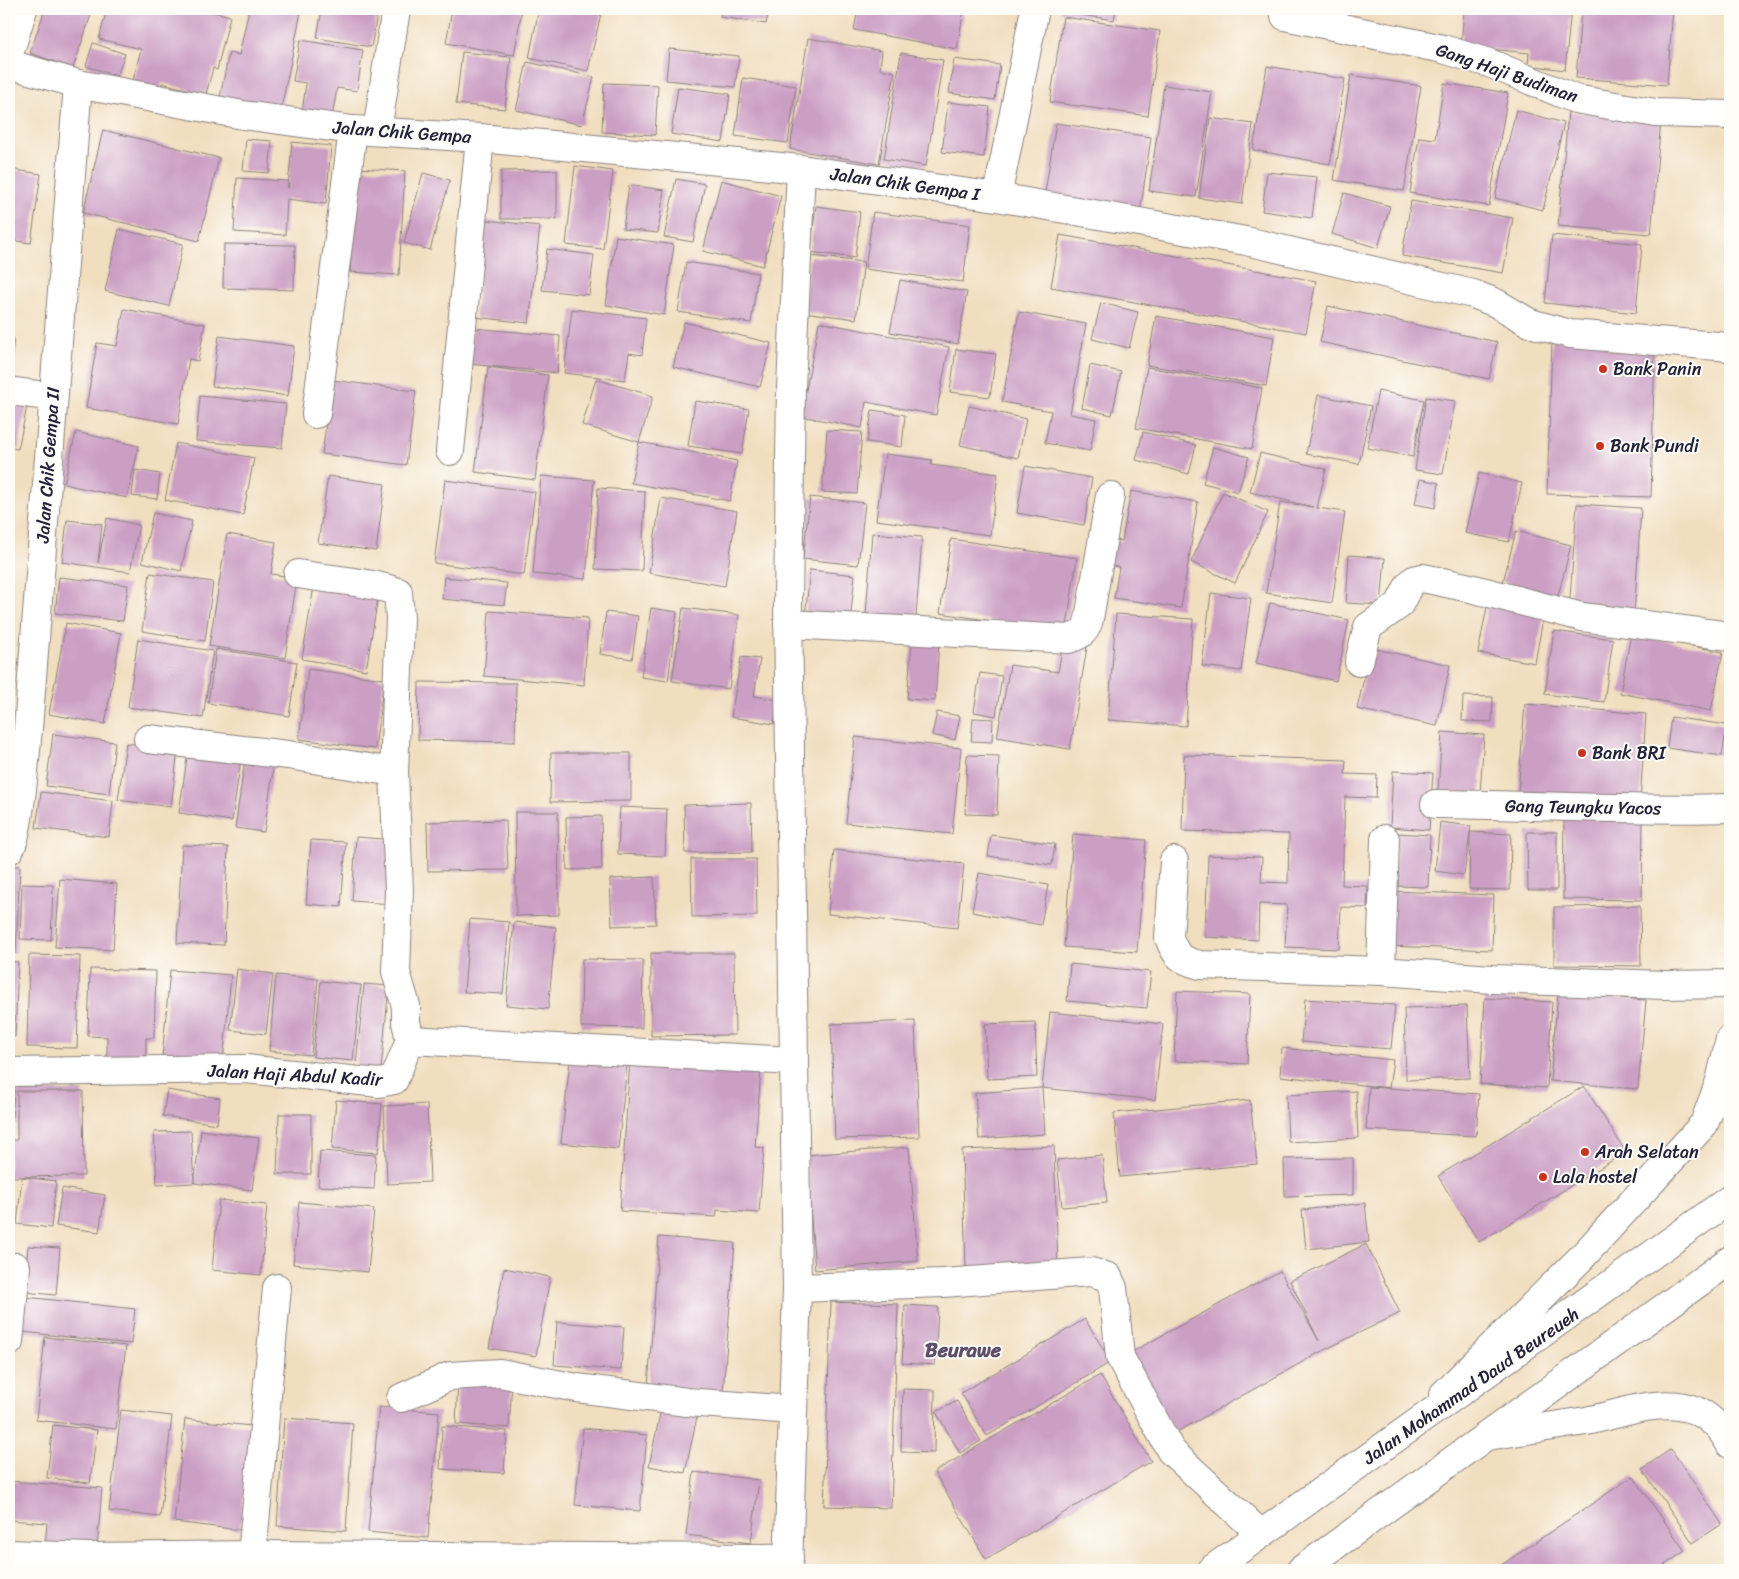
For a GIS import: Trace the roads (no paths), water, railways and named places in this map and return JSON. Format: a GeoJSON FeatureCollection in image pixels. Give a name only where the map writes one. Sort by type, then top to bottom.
{"type":"FeatureCollection","features":[{"type":"Feature","properties":{"kind":"main road"},"geometry":{"type":"LineString","coordinates":[[9,54],[23,9]]}},
{"type":"Feature","properties":{"kind":"main road"},"geometry":{"type":"LineString","coordinates":[[316,414],[365,130],[396,9]]}},
{"type":"Feature","properties":{"kind":"main road","name":"Jalan Chik Gempa I"},"geometry":{"type":"LineString","coordinates":[[801,169],[997,197],[1035,9]]}},
{"type":"Feature","properties":{"kind":"main road","name":"Gang Haji Budiman"},"geometry":{"type":"LineString","coordinates":[[1285,16],[1443,49],[1488,63],[1575,99],[1656,113],[1730,115]]}},
{"type":"Feature","properties":{"kind":"main road","name":"Jalan Chik Gempa"},"geometry":{"type":"LineString","coordinates":[[9,64],[78,84],[243,115],[365,130],[480,138],[801,169]]}},
{"type":"Feature","properties":{"kind":"main road","name":"Jalan Chik Gempa II"},"geometry":{"type":"LineString","coordinates":[[11,848],[28,729],[78,84]]}},
{"type":"Feature","properties":{"kind":"main road"},"geometry":{"type":"LineString","coordinates":[[450,451],[480,138]]}},
{"type":"Feature","properties":{"kind":"main road"},"geometry":{"type":"LineString","coordinates":[[9,1554],[89,1557],[252,1555],[788,1564],[797,1288],[788,624],[791,388],[801,169]]}},
{"type":"Feature","properties":{"kind":"main road"},"geometry":{"type":"LineString","coordinates":[[997,197],[1246,241],[1473,294],[1496,304],[1530,323],[1570,334],[1730,347]]}},
{"type":"Feature","properties":{"kind":"main road"},"geometry":{"type":"LineString","coordinates":[[9,391],[53,397]]}},
{"type":"Feature","properties":{"kind":"main road"},"geometry":{"type":"LineString","coordinates":[[788,624],[1069,639],[1080,636],[1087,627],[1110,496]]}},
{"type":"Feature","properties":{"kind":"main road"},"geometry":{"type":"LineString","coordinates":[[298,574],[376,584],[398,592],[400,618],[394,772],[399,890],[396,972],[406,1006],[406,1022],[410,1040],[794,1061]]}},
{"type":"Feature","properties":{"kind":"main road"},"geometry":{"type":"LineString","coordinates":[[1359,662],[1368,627],[1399,605],[1409,585],[1414,580],[1423,578],[1582,617],[1730,636]]}},
{"type":"Feature","properties":{"kind":"main road"},"geometry":{"type":"LineString","coordinates":[[148,739],[288,755],[394,772]]}},
{"type":"Feature","properties":{"kind":"main road","name":"Gang Teungku Yacos"},"geometry":{"type":"LineString","coordinates":[[1435,804],[1632,810],[1730,808]]}},
{"type":"Feature","properties":{"kind":"main road"},"geometry":{"type":"LineString","coordinates":[[1381,971],[1385,839]]}},
{"type":"Feature","properties":{"kind":"main road"},"geometry":{"type":"LineString","coordinates":[[1174,861],[1169,938],[1174,949],[1183,960],[1200,964],[1381,971],[1492,979],[1666,985],[1730,984]]}},
{"type":"Feature","properties":{"kind":"main road"},"geometry":{"type":"LineString","coordinates":[[1403,1435],[1581,1258],[1704,1124],[1717,1089],[1730,1039]]}},
{"type":"Feature","properties":{"kind":"main road","name":"Jalan Haji Abdul Kadir"},"geometry":{"type":"LineString","coordinates":[[9,1072],[246,1070],[379,1084],[394,1080],[410,1040]]}},
{"type":"Feature","properties":{"kind":"main road","name":"Jalan Mohammad Daud Beureueh"},"geometry":{"type":"LineString","coordinates":[[1211,1570],[1403,1435],[1730,1199]]}},
{"type":"Feature","properties":{"kind":"main road"},"geometry":{"type":"LineString","coordinates":[[1301,1570],[1730,1260]]}},
{"type":"Feature","properties":{"kind":"main road"},"geometry":{"type":"LineString","coordinates":[[9,1342],[16,1267]]}},
{"type":"Feature","properties":{"kind":"main road"},"geometry":{"type":"LineString","coordinates":[[797,1288],[943,1284],[1092,1272],[1108,1277],[1113,1288],[1120,1357],[1171,1451],[1261,1534]]}},
{"type":"Feature","properties":{"kind":"main road"},"geometry":{"type":"LineString","coordinates":[[252,1555],[277,1288]]}},
{"type":"Feature","properties":{"kind":"main road"},"geometry":{"type":"LineString","coordinates":[[401,1398],[450,1376],[500,1373],[577,1388],[678,1401],[792,1410]]}},
{"type":"Feature","properties":{"kind":"main road"},"geometry":{"type":"LineString","coordinates":[[1487,1436],[1587,1420],[1663,1404],[1686,1407],[1705,1416],[1721,1428],[1730,1444]]}},
{"type":"Feature","properties":{"kind":"place","name":"Bank Panin"},"geometry":{"type":"Point","coordinates":[1603,369]}},
{"type":"Feature","properties":{"kind":"place","name":"Bank Pundi"},"geometry":{"type":"Point","coordinates":[1600,446]}},
{"type":"Feature","properties":{"kind":"place","name":"Bank BRI"},"geometry":{"type":"Point","coordinates":[1582,753]}},
{"type":"Feature","properties":{"kind":"place","name":"Arah Selatan"},"geometry":{"type":"Point","coordinates":[1585,1152]}},
{"type":"Feature","properties":{"kind":"place","name":"Lala hostel"},"geometry":{"type":"Point","coordinates":[1543,1177]}},
{"type":"Feature","properties":{"kind":"district","name":"Beurawe"},"geometry":{"type":"Point","coordinates":[963,1350]}}]}
